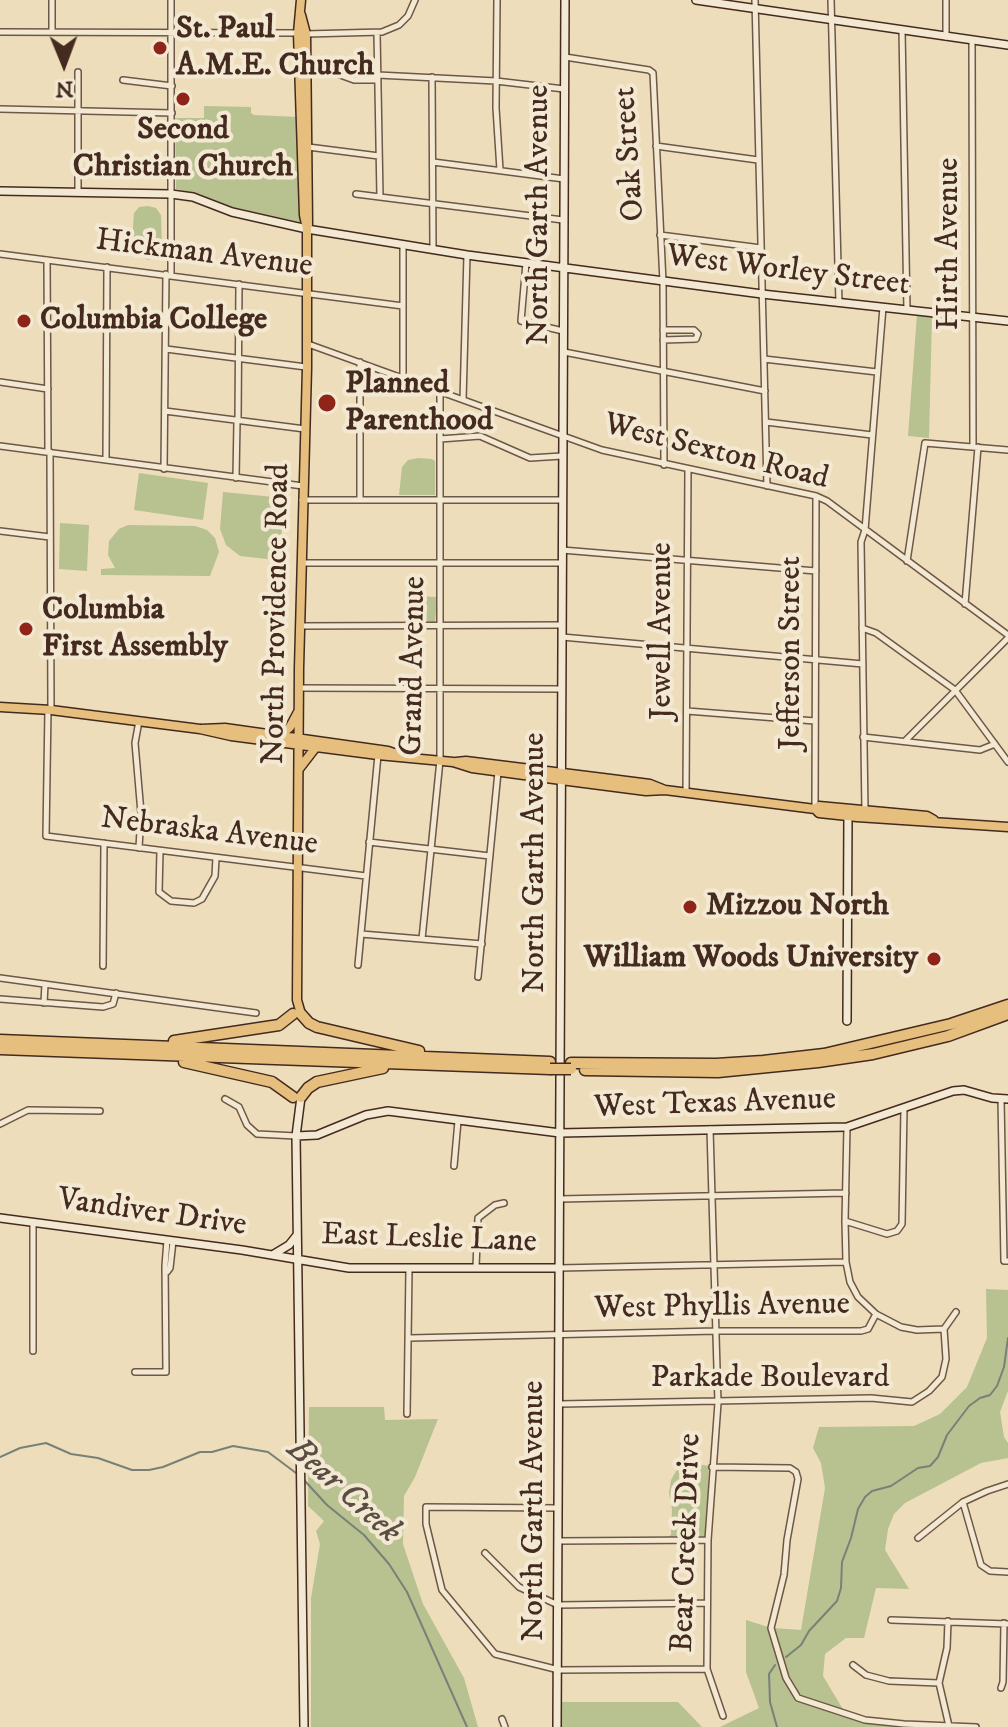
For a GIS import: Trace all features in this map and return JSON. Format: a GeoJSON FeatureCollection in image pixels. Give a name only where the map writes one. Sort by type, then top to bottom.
{"type":"FeatureCollection","features":[{"type":"Feature","properties":{"kind":"highway"},"geometry":{"type":"LineString","coordinates":[[571,1066],[716,1064],[824,1054],[951,1024],[1008,1005]]}},
{"type":"Feature","properties":{"kind":"highway"},"geometry":{"type":"LineString","coordinates":[[128,1045],[182,1041],[279,1025],[297,1014],[317,1027],[445,1057]]}},
{"type":"Feature","properties":{"kind":"highway"},"geometry":{"type":"LineString","coordinates":[[0,1040],[445,1057],[640,1072],[765,1069],[873,1054],[948,1036],[1008,1014]]}},
{"type":"Feature","properties":{"kind":"highway"},"geometry":{"type":"LineString","coordinates":[[0,1049],[429,1065],[550,1065]]}},
{"type":"Feature","properties":{"kind":"highway"},"geometry":{"type":"LineString","coordinates":[[150,1055],[272,1082],[297,1097],[317,1082],[349,1074],[429,1065]]}},
{"type":"Feature","properties":{"kind":"main road","name":"North Providence Road"},"geometry":{"type":"LineString","coordinates":[[301,0],[300,17],[306,55],[310,217],[307,229]]}},
{"type":"Feature","properties":{"kind":"main road","name":"North Providence Road"},"geometry":{"type":"LineString","coordinates":[[297,1014],[299,626],[307,368],[302,34]]}},
{"type":"Feature","properties":{"kind":"main road"},"geometry":{"type":"LineString","coordinates":[[0,707],[200,729],[225,728],[280,736],[316,747],[440,760],[498,771],[650,784],[665,790],[815,809],[819,806],[912,822],[934,820],[1008,827]]}},
{"type":"Feature","properties":{"kind":"main road"},"geometry":{"type":"LineString","coordinates":[[280,736],[299,712]]}},
{"type":"Feature","properties":{"kind":"main road"},"geometry":{"type":"LineString","coordinates":[[200,729],[213,734],[388,751],[401,755]]}},
{"type":"Feature","properties":{"kind":"main road"},"geometry":{"type":"LineString","coordinates":[[299,769],[316,747]]}},
{"type":"Feature","properties":{"kind":"main road"},"geometry":{"type":"LineString","coordinates":[[455,762],[466,761],[562,776]]}},
{"type":"Feature","properties":{"kind":"main road"},"geometry":{"type":"LineString","coordinates":[[848,813],[865,811],[927,816],[934,820]]}},
{"type":"Feature","properties":{"kind":"street"},"geometry":{"type":"LineString","coordinates":[[52,0],[52,32]]}},
{"type":"Feature","properties":{"kind":"street"},"geometry":{"type":"LineString","coordinates":[[164,469],[171,194],[171,0]]}},
{"type":"Feature","properties":{"kind":"street"},"geometry":{"type":"LineString","coordinates":[[0,32],[377,33],[399,25],[408,16],[415,0]]}},
{"type":"Feature","properties":{"kind":"street"},"geometry":{"type":"LineString","coordinates":[[497,0],[496,81],[500,170]]}},
{"type":"Feature","properties":{"kind":"street","name":"North Garth Avenue"},"geometry":{"type":"LineString","coordinates":[[557,1727],[565,0]]}},
{"type":"Feature","properties":{"kind":"street"},"geometry":{"type":"LineString","coordinates":[[696,0],[755,4],[831,19],[1008,45]]}},
{"type":"Feature","properties":{"kind":"street"},"geometry":{"type":"LineString","coordinates":[[831,0],[839,303]]}},
{"type":"Feature","properties":{"kind":"street"},"geometry":{"type":"LineString","coordinates":[[946,0],[946,37]]}},
{"type":"Feature","properties":{"kind":"street"},"geometry":{"type":"LineString","coordinates":[[755,4],[767,486]]}},
{"type":"Feature","properties":{"kind":"street"},"geometry":{"type":"LineString","coordinates":[[902,30],[907,310]]}},
{"type":"Feature","properties":{"kind":"street"},"geometry":{"type":"LineString","coordinates":[[377,33],[380,197]]}},
{"type":"Feature","properties":{"kind":"street","name":"Hirth Avenue"},"geometry":{"type":"LineString","coordinates":[[965,604],[975,447],[972,40]]}},
{"type":"Feature","properties":{"kind":"street","name":"Oak Street"},"geometry":{"type":"LineString","coordinates":[[565,57],[652,71],[663,282],[664,465]]}},
{"type":"Feature","properties":{"kind":"street"},"geometry":{"type":"LineString","coordinates":[[78,72],[78,192]]}},
{"type":"Feature","properties":{"kind":"street"},"geometry":{"type":"LineString","coordinates":[[316,73],[332,72],[354,80],[432,77],[564,89]]}},
{"type":"Feature","properties":{"kind":"street"},"geometry":{"type":"LineString","coordinates":[[432,77],[433,249]]}},
{"type":"Feature","properties":{"kind":"street"},"geometry":{"type":"LineString","coordinates":[[123,80],[172,86]]}},
{"type":"Feature","properties":{"kind":"street"},"geometry":{"type":"LineString","coordinates":[[0,109],[172,113]]}},
{"type":"Feature","properties":{"kind":"street"},"geometry":{"type":"LineString","coordinates":[[656,146],[759,160]]}},
{"type":"Feature","properties":{"kind":"street"},"geometry":{"type":"LineString","coordinates":[[308,147],[379,156]]}},
{"type":"Feature","properties":{"kind":"street"},"geometry":{"type":"LineString","coordinates":[[433,162],[564,179]]}},
{"type":"Feature","properties":{"kind":"street","name":"West Worley Street"},"geometry":{"type":"LineString","coordinates":[[0,191],[171,194],[193,197],[232,212],[307,229],[467,255],[663,282],[1008,321]]}},
{"type":"Feature","properties":{"kind":"street"},"geometry":{"type":"LineString","coordinates":[[356,194],[563,220]]}},
{"type":"Feature","properties":{"kind":"street"},"geometry":{"type":"LineString","coordinates":[[660,235],[761,248]]}},
{"type":"Feature","properties":{"kind":"street"},"geometry":{"type":"LineString","coordinates":[[403,243],[403,378]]}},
{"type":"Feature","properties":{"kind":"street","name":"Hickman Avenue"},"geometry":{"type":"LineString","coordinates":[[0,254],[403,306]]}},
{"type":"Feature","properties":{"kind":"street"},"geometry":{"type":"LineString","coordinates":[[463,400],[467,255]]}},
{"type":"Feature","properties":{"kind":"street"},"geometry":{"type":"LineString","coordinates":[[47,260],[49,710]]}},
{"type":"Feature","properties":{"kind":"street"},"geometry":{"type":"LineString","coordinates":[[526,263],[521,321],[563,331]]}},
{"type":"Feature","properties":{"kind":"street"},"geometry":{"type":"LineString","coordinates":[[106,460],[107,267]]}},
{"type":"Feature","properties":{"kind":"street"},"geometry":{"type":"LineString","coordinates":[[236,478],[239,284]]}},
{"type":"Feature","properties":{"kind":"street"},"geometry":{"type":"LineString","coordinates":[[865,811],[861,556],[883,307]]}},
{"type":"Feature","properties":{"kind":"street"},"geometry":{"type":"LineString","coordinates":[[663,330],[694,330],[698,334],[693,340],[663,340]]}},
{"type":"Feature","properties":{"kind":"street","name":"West Sexton Road"},"geometry":{"type":"LineString","coordinates":[[307,344],[621,456],[816,496],[1008,637]]}},
{"type":"Feature","properties":{"kind":"street"},"geometry":{"type":"LineString","coordinates":[[166,349],[307,368]]}},
{"type":"Feature","properties":{"kind":"street"},"geometry":{"type":"LineString","coordinates":[[563,352],[765,391]]}},
{"type":"Feature","properties":{"kind":"street"},"geometry":{"type":"LineString","coordinates":[[764,359],[877,372]]}},
{"type":"Feature","properties":{"kind":"street"},"geometry":{"type":"LineString","coordinates":[[360,362],[360,500]]}},
{"type":"Feature","properties":{"kind":"street"},"geometry":{"type":"LineString","coordinates":[[0,382],[48,389]]}},
{"type":"Feature","properties":{"kind":"street","name":"Grand Avenue"},"geometry":{"type":"LineString","coordinates":[[422,939],[440,760],[440,392]]}},
{"type":"Feature","properties":{"kind":"street"},"geometry":{"type":"LineString","coordinates":[[165,411],[306,429]]}},
{"type":"Feature","properties":{"kind":"street"},"geometry":{"type":"LineString","coordinates":[[766,422],[872,435]]}},
{"type":"Feature","properties":{"kind":"street"},"geometry":{"type":"LineString","coordinates":[[440,439],[480,436],[530,458],[562,456]]}},
{"type":"Feature","properties":{"kind":"street"},"geometry":{"type":"LineString","coordinates":[[907,561],[925,443],[1008,450]]}},
{"type":"Feature","properties":{"kind":"street"},"geometry":{"type":"LineString","coordinates":[[0,446],[303,486]]}},
{"type":"Feature","properties":{"kind":"street","name":"Jewell Avenue"},"geometry":{"type":"LineString","coordinates":[[686,793],[688,470]]}},
{"type":"Feature","properties":{"kind":"street","name":"Jefferson Street"},"geometry":{"type":"LineString","coordinates":[[815,809],[816,496]]}},
{"type":"Feature","properties":{"kind":"street"},"geometry":{"type":"LineString","coordinates":[[302,500],[561,500]]}},
{"type":"Feature","properties":{"kind":"street"},"geometry":{"type":"LineString","coordinates":[[0,531],[50,537]]}},
{"type":"Feature","properties":{"kind":"street"},"geometry":{"type":"LineString","coordinates":[[561,550],[816,571]]}},
{"type":"Feature","properties":{"kind":"street"},"geometry":{"type":"LineString","coordinates":[[300,563],[561,563]]}},
{"type":"Feature","properties":{"kind":"street"},"geometry":{"type":"LineString","coordinates":[[299,626],[561,625]]}},
{"type":"Feature","properties":{"kind":"street"},"geometry":{"type":"LineString","coordinates":[[862,628],[876,633],[955,690],[1008,762]]}},
{"type":"Feature","properties":{"kind":"street"},"geometry":{"type":"LineString","coordinates":[[561,637],[863,664]]}},
{"type":"Feature","properties":{"kind":"street"},"geometry":{"type":"LineString","coordinates":[[905,741],[1008,637]]}},
{"type":"Feature","properties":{"kind":"street"},"geometry":{"type":"LineString","coordinates":[[299,688],[561,689]]}},
{"type":"Feature","properties":{"kind":"street","name":"Nebraska Avenue"},"geometry":{"type":"LineString","coordinates":[[49,710],[46,836],[366,876]]}},
{"type":"Feature","properties":{"kind":"street"},"geometry":{"type":"LineString","coordinates":[[687,711],[815,721]]}},
{"type":"Feature","properties":{"kind":"street"},"geometry":{"type":"LineString","coordinates":[[139,721],[135,743],[141,813],[139,848]]}},
{"type":"Feature","properties":{"kind":"street"},"geometry":{"type":"LineString","coordinates":[[863,737],[980,750],[995,744]]}},
{"type":"Feature","properties":{"kind":"street"},"geometry":{"type":"LineString","coordinates":[[358,965],[378,755]]}},
{"type":"Feature","properties":{"kind":"street"},"geometry":{"type":"LineString","coordinates":[[478,977],[498,771]]}},
{"type":"Feature","properties":{"kind":"street"},"geometry":{"type":"LineString","coordinates":[[847,1021],[848,813]]}},
{"type":"Feature","properties":{"kind":"street"},"geometry":{"type":"LineString","coordinates":[[369,842],[490,856]]}},
{"type":"Feature","properties":{"kind":"street"},"geometry":{"type":"LineString","coordinates":[[103,966],[104,843]]}},
{"type":"Feature","properties":{"kind":"street"},"geometry":{"type":"LineString","coordinates":[[160,851],[159,892],[171,901],[194,903],[202,899],[215,876],[216,858]]}},
{"type":"Feature","properties":{"kind":"street"},"geometry":{"type":"LineString","coordinates":[[361,934],[482,944]]}},
{"type":"Feature","properties":{"kind":"street"},"geometry":{"type":"LineString","coordinates":[[0,978],[256,1013]]}},
{"type":"Feature","properties":{"kind":"street"},"geometry":{"type":"LineString","coordinates":[[44,1003],[45,984]]}},
{"type":"Feature","properties":{"kind":"street"},"geometry":{"type":"LineString","coordinates":[[0,999],[103,1007],[113,1004],[116,993]]}},
{"type":"Feature","properties":{"kind":"street","name":"West Texas Avenue"},"geometry":{"type":"LineString","coordinates":[[296,1136],[329,1132],[380,1111],[560,1133],[847,1127],[953,1091],[1005,1099]]}},
{"type":"Feature","properties":{"kind":"street"},"geometry":{"type":"LineString","coordinates":[[297,1097],[304,1727]]}},
{"type":"Feature","properties":{"kind":"street"},"geometry":{"type":"LineString","coordinates":[[225,1099],[239,1107],[247,1125],[257,1134],[296,1136]]}},
{"type":"Feature","properties":{"kind":"street"},"geometry":{"type":"LineString","coordinates":[[1005,1099],[1004,1261],[1008,1261]]}},
{"type":"Feature","properties":{"kind":"street"},"geometry":{"type":"LineString","coordinates":[[845,1221],[887,1234],[897,1231],[902,1224],[904,1108]]}},
{"type":"Feature","properties":{"kind":"street"},"geometry":{"type":"LineString","coordinates":[[0,1124],[28,1110],[100,1111]]}},
{"type":"Feature","properties":{"kind":"street"},"geometry":{"type":"LineString","coordinates":[[454,1166],[458,1121]]}},
{"type":"Feature","properties":{"kind":"street","name":"Parkade Boulevard"},"geometry":{"type":"LineString","coordinates":[[560,1404],[871,1398],[912,1402],[929,1391],[942,1377],[946,1359],[944,1329],[908,1329],[876,1314],[855,1292],[846,1262],[847,1127]]}},
{"type":"Feature","properties":{"kind":"street","name":"Bear Creek Drive"},"geometry":{"type":"LineString","coordinates":[[710,1129],[718,1403],[708,1540],[707,1669],[723,1716]]}},
{"type":"Feature","properties":{"kind":"street"},"geometry":{"type":"LineString","coordinates":[[558,1199],[846,1193]]}},
{"type":"Feature","properties":{"kind":"street"},"geometry":{"type":"LineString","coordinates":[[476,1267],[478,1218],[495,1205],[504,1203]]}},
{"type":"Feature","properties":{"kind":"street","name":"Vandiver Drive"},"geometry":{"type":"LineString","coordinates":[[0,1218],[297,1259]]}},
{"type":"Feature","properties":{"kind":"street"},"geometry":{"type":"LineString","coordinates":[[33,1222],[33,1351]]}},
{"type":"Feature","properties":{"kind":"street"},"geometry":{"type":"LineString","coordinates":[[273,1255],[289,1245],[297,1235]]}},
{"type":"Feature","properties":{"kind":"street"},"geometry":{"type":"LineString","coordinates":[[135,1372],[166,1372],[166,1273],[170,1268],[170,1240]]}},
{"type":"Feature","properties":{"kind":"street","name":"East Leslie Lane"},"geometry":{"type":"LineString","coordinates":[[297,1259],[349,1268],[559,1268]]}},
{"type":"Feature","properties":{"kind":"street"},"geometry":{"type":"LineString","coordinates":[[559,1268],[846,1262]]}},
{"type":"Feature","properties":{"kind":"street"},"geometry":{"type":"LineString","coordinates":[[407,1414],[409,1269]]}},
{"type":"Feature","properties":{"kind":"street"},"geometry":{"type":"LineString","coordinates":[[944,1329],[956,1312]]}},
{"type":"Feature","properties":{"kind":"street","name":"West Phyllis Avenue"},"geometry":{"type":"LineString","coordinates":[[410,1338],[861,1331],[868,1329],[876,1314]]}},
{"type":"Feature","properties":{"kind":"street"},"geometry":{"type":"LineString","coordinates":[[712,1467],[790,1468],[796,1472],[798,1479],[784,1575],[771,1628],[786,1678],[798,1698],[865,1720],[976,1727]]}},
{"type":"Feature","properties":{"kind":"street"},"geometry":{"type":"LineString","coordinates":[[918,1538],[963,1502],[1008,1484]]}},
{"type":"Feature","properties":{"kind":"street"},"geometry":{"type":"LineString","coordinates":[[963,1502],[981,1565],[990,1571],[1008,1572]]}},
{"type":"Feature","properties":{"kind":"street"},"geometry":{"type":"LineString","coordinates":[[558,1508],[426,1507],[426,1524],[442,1590],[495,1654],[559,1670],[707,1669]]}},
{"type":"Feature","properties":{"kind":"street"},"geometry":{"type":"LineString","coordinates":[[557,1541],[708,1540]]}},
{"type":"Feature","properties":{"kind":"street"},"geometry":{"type":"LineString","coordinates":[[485,1553],[519,1587],[558,1605],[707,1603]]}},
{"type":"Feature","properties":{"kind":"street"},"geometry":{"type":"LineString","coordinates":[[891,1620],[1006,1624],[1001,1688]]}},
{"type":"Feature","properties":{"kind":"street"},"geometry":{"type":"LineString","coordinates":[[948,1621],[947,1648],[939,1683],[949,1726]]}},
{"type":"Feature","properties":{"kind":"street"},"geometry":{"type":"LineString","coordinates":[[853,1665],[866,1675],[889,1681],[939,1683]]}},
{"type":"Feature","properties":{"kind":"street"},"geometry":{"type":"LineString","coordinates":[[502,1719],[505,1727]]}},
{"type":"Feature","properties":{"kind":"green space"},"geometry":{"type":"Polygon","coordinates":[[[204,106],[251,107],[254,115],[298,117],[300,222],[233,207],[176,189],[175,118],[204,118],[204,106]]]}},
{"type":"Feature","properties":{"kind":"green space"},"geometry":{"type":"Polygon","coordinates":[[[139,207],[156,208],[161,215],[162,248],[158,256],[148,260],[138,255],[132,242],[134,213],[139,207]]]}},
{"type":"Feature","properties":{"kind":"green space"},"geometry":{"type":"Polygon","coordinates":[[[917,314],[932,316],[929,438],[908,436],[917,314]]]}},
{"type":"Feature","properties":{"kind":"green space"},"geometry":{"type":"Polygon","coordinates":[[[408,460],[435,461],[435,495],[399,495],[402,467],[408,460]]]}},
{"type":"Feature","properties":{"kind":"green space"},"geometry":{"type":"Polygon","coordinates":[[[139,473],[208,483],[203,520],[134,510],[139,473]]]}},
{"type":"Feature","properties":{"kind":"green space"},"geometry":{"type":"Polygon","coordinates":[[[223,492],[284,498],[287,501],[277,560],[240,556],[226,545],[220,529],[223,492]]]}},
{"type":"Feature","properties":{"kind":"green space"},"geometry":{"type":"Polygon","coordinates":[[[60,523],[89,525],[87,571],[59,569],[60,523]]]}},
{"type":"Feature","properties":{"kind":"green space"},"geometry":{"type":"Polygon","coordinates":[[[128,525],[195,526],[207,530],[215,538],[219,552],[210,576],[101,575],[101,569],[115,568],[108,555],[109,541],[119,529],[128,525]]]}},
{"type":"Feature","properties":{"kind":"green space"},"geometry":{"type":"Polygon","coordinates":[[[409,596],[437,597],[435,623],[409,623],[409,596]]]}},
{"type":"Feature","properties":{"kind":"green space"},"geometry":{"type":"Polygon","coordinates":[[[986,1289],[1008,1290],[1008,1391],[1000,1412],[1008,1443],[1008,1458],[981,1463],[905,1503],[894,1514],[885,1550],[909,1589],[876,1588],[864,1638],[846,1638],[825,1654],[823,1676],[844,1711],[807,1700],[798,1692],[788,1673],[773,1628],[801,1630],[825,1488],[821,1463],[813,1448],[819,1427],[914,1426],[940,1414],[967,1387],[987,1338],[986,1289]]]}},
{"type":"Feature","properties":{"kind":"green space"},"geometry":{"type":"Polygon","coordinates":[[[309,1407],[384,1407],[385,1420],[438,1419],[404,1496],[403,1544],[423,1604],[464,1678],[478,1727],[311,1727],[311,1598],[320,1544],[316,1531],[324,1521],[308,1506],[309,1407]]]}},
{"type":"Feature","properties":{"kind":"green space"},"geometry":{"type":"Polygon","coordinates":[[[691,1463],[709,1466],[706,1538],[665,1538],[671,1535],[671,1480],[676,1471],[691,1463]]]}},
{"type":"Feature","properties":{"kind":"green space"},"geometry":{"type":"Polygon","coordinates":[[[746,1620],[771,1628],[773,1645],[798,1698],[814,1707],[867,1723],[895,1727],[720,1727],[759,1708],[746,1672],[746,1620]]]}},
{"type":"Feature","properties":{"kind":"green space"},"geometry":{"type":"Polygon","coordinates":[[[561,1702],[678,1702],[702,1727],[561,1727],[561,1702]]]}},
{"type":"Feature","properties":{"kind":"waterway"},"geometry":{"type":"LineString","coordinates":[[786,1657],[801,1645],[809,1631],[837,1601],[842,1562],[858,1509],[865,1497],[872,1491],[891,1486],[918,1468],[930,1466],[938,1457],[947,1435],[969,1406],[990,1395],[997,1386],[1004,1367],[1008,1338]]}},
{"type":"Feature","properties":{"kind":"waterway","name":"Bear Creek"},"geometry":{"type":"LineString","coordinates":[[0,1457],[20,1448],[46,1443],[71,1454],[98,1458],[132,1470],[149,1470],[200,1452],[233,1446],[268,1452],[296,1473]]}},
{"type":"Feature","properties":{"kind":"waterway","name":"Bear Creek"},"geometry":{"type":"LineString","coordinates":[[304,1480],[327,1505],[364,1535],[389,1564],[407,1592],[467,1727]]}},
{"type":"Feature","properties":{"kind":"waterway"},"geometry":{"type":"LineString","coordinates":[[775,1665],[769,1674],[770,1702],[777,1727]]}},
{"type":"Feature","properties":{"kind":"place","name":"St. Paul A.M.E. Church"},"geometry":{"type":"Point","coordinates":[160,48]}},
{"type":"Feature","properties":{"kind":"place","name":"Second Christian Church"},"geometry":{"type":"Point","coordinates":[183,99]}},
{"type":"Feature","properties":{"kind":"place","name":"Columbia College"},"geometry":{"type":"Point","coordinates":[24,321]}},
{"type":"Feature","properties":{"kind":"place","name":"Planned Parenthood"},"geometry":{"type":"Point","coordinates":[327,403]}},
{"type":"Feature","properties":{"kind":"place","name":"Columbia First Assembly"},"geometry":{"type":"Point","coordinates":[26,629]}},
{"type":"Feature","properties":{"kind":"place","name":"Mizzou North"},"geometry":{"type":"Point","coordinates":[690,907]}},
{"type":"Feature","properties":{"kind":"place","name":"William Woods University"},"geometry":{"type":"Point","coordinates":[934,959]}}]}
